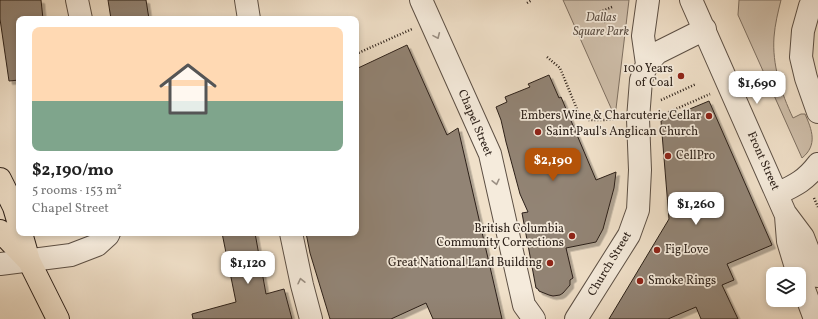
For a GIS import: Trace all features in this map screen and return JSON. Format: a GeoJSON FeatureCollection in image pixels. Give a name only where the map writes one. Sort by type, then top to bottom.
{"type":"FeatureCollection","features":[{"type":"Feature","properties":{"kind":"highway"},"geometry":{"type":"LineString","coordinates":[[0,179],[16,214]]}},
{"type":"Feature","properties":{"kind":"highway"},"geometry":{"type":"LineString","coordinates":[[0,231],[29,261]]}},
{"type":"Feature","properties":{"kind":"highway"},"geometry":{"type":"LineString","coordinates":[[22,236],[29,261],[58,319]]}},
{"type":"Feature","properties":{"kind":"street"},"geometry":{"type":"LineString","coordinates":[[77,0],[80,16]]}},
{"type":"Feature","properties":{"kind":"street"},"geometry":{"type":"LineString","coordinates":[[246,0],[249,16]]}},
{"type":"Feature","properties":{"kind":"street","name":"Chapel Street"},"geometry":{"type":"LineString","coordinates":[[421,0],[490,154],[524,304],[534,319]]}},
{"type":"Feature","properties":{"kind":"street","name":"Church Street"},"geometry":{"type":"LineString","coordinates":[[647,64],[643,36],[648,0]]}},
{"type":"Feature","properties":{"kind":"street","name":"Front Street"},"geometry":{"type":"LineString","coordinates":[[692,0],[781,203],[803,237],[818,276]]}},
{"type":"Feature","properties":{"kind":"street"},"geometry":{"type":"LineString","coordinates":[[813,0],[803,31],[801,57],[812,78],[818,112]]}},
{"type":"Feature","properties":{"kind":"street","name":"Church Street"},"geometry":{"type":"LineString","coordinates":[[576,319],[629,235],[638,210],[640,170],[638,119],[641,80],[647,64],[657,53],[705,29]]}},
{"type":"Feature","properties":{"kind":"street"},"geometry":{"type":"LineString","coordinates":[[781,203],[795,186],[811,173],[818,164]]}},
{"type":"Feature","properties":{"kind":"street","name":"Front Street"},"geometry":{"type":"LineString","coordinates":[[781,203],[788,241],[796,267]]}},
{"type":"Feature","properties":{"kind":"street"},"geometry":{"type":"LineString","coordinates":[[292,236],[311,319]]}},
{"type":"Feature","properties":{"kind":"street"},"geometry":{"type":"LineString","coordinates":[[0,264],[72,255],[103,239]]}},
{"type":"Feature","properties":{"kind":"street","name":"Front Street"},"geometry":{"type":"LineString","coordinates":[[806,294],[815,319]]}},
{"type":"Feature","properties":{"kind":"path"},"geometry":{"type":"LineString","coordinates":[[527,4],[532,0]]}},
{"type":"Feature","properties":{"kind":"path"},"geometry":{"type":"LineString","coordinates":[[600,12],[612,7]]}},
{"type":"Feature","properties":{"kind":"path"},"geometry":{"type":"LineString","coordinates":[[604,22],[616,17]]}},
{"type":"Feature","properties":{"kind":"path"},"geometry":{"type":"LineString","coordinates":[[359,53],[414,28],[433,27]]}},
{"type":"Feature","properties":{"kind":"path"},"geometry":{"type":"LineString","coordinates":[[547,57],[560,68],[579,114],[588,120],[617,119]]}},
{"type":"Feature","properties":{"kind":"path"},"geometry":{"type":"LineString","coordinates":[[659,101],[696,84]]}},
{"type":"Feature","properties":{"kind":"path"},"geometry":{"type":"LineString","coordinates":[[659,116],[711,94]]}},
{"type":"Feature","properties":{"kind":"path"},"geometry":{"type":"LineString","coordinates":[[814,203],[818,206]]}},
{"type":"Feature","properties":{"kind":"green space","name":"Dallas Square Park"},"geometry":{"type":"Polygon","coordinates":[[[563,0],[629,0],[615,117],[563,0]]]}},
{"type":"Feature","properties":{"kind":"green space"},"geometry":{"type":"Polygon","coordinates":[[[739,0],[781,0],[774,32],[774,58],[781,89],[793,118],[801,114],[805,114],[810,126],[812,143],[807,153],[802,158],[738,15],[739,0]]]}},
{"type":"Feature","properties":{"kind":"building"},"geometry":{"type":"Polygon","coordinates":[[[0,0],[41,0],[43,16],[16,16],[16,80],[9,81],[0,19],[0,0]]]}},
{"type":"Feature","properties":{"kind":"building"},"geometry":{"type":"Polygon","coordinates":[[[108,0],[146,0],[149,16],[111,16],[108,0]]]}},
{"type":"Feature","properties":{"kind":"building"},"geometry":{"type":"Polygon","coordinates":[[[407,45],[447,135],[458,128],[502,319],[433,319],[426,303],[391,319],[330,319],[310,253],[307,236],[359,236],[359,68],[407,45]]]}},
{"type":"Feature","properties":{"kind":"building"},"geometry":{"type":"Polygon","coordinates":[[[549,75],[559,98],[561,97],[596,180],[616,172],[614,188],[603,229],[596,242],[566,248],[573,278],[570,280],[570,285],[563,293],[553,296],[539,291],[536,288],[522,213],[528,212],[520,194],[501,120],[496,107],[507,102],[505,97],[530,87],[528,84],[549,75]]]}},
{"type":"Feature","properties":{"kind":"building"},"geometry":{"type":"Polygon","coordinates":[[[709,101],[772,245],[727,264],[734,280],[722,285],[738,319],[701,319],[696,307],[668,319],[609,319],[669,219],[661,121],[709,101]]]}},
{"type":"Feature","properties":{"kind":"building"},"geometry":{"type":"Polygon","coordinates":[[[223,236],[256,236],[266,294],[284,289],[292,319],[193,319],[192,314],[236,302],[223,236]]]}},
{"type":"Feature","properties":{"kind":"place","name":"100 Years of Coal"},"geometry":{"type":"Point","coordinates":[681,76]}},
{"type":"Feature","properties":{"kind":"place","name":"Embers Wine & Charcuterie Cellar"},"geometry":{"type":"Point","coordinates":[709,116]}},
{"type":"Feature","properties":{"kind":"place","name":"Saint Paul's Anglican Church"},"geometry":{"type":"Point","coordinates":[538,132]}},
{"type":"Feature","properties":{"kind":"place","name":"CellPro"},"geometry":{"type":"Point","coordinates":[668,156]}},
{"type":"Feature","properties":{"kind":"place","name":"British Columbia Community Corrections"},"geometry":{"type":"Point","coordinates":[572,236]}},
{"type":"Feature","properties":{"kind":"place","name":"Fig Love"},"geometry":{"type":"Point","coordinates":[657,250]}},
{"type":"Feature","properties":{"kind":"place","name":"Great National Land Building"},"geometry":{"type":"Point","coordinates":[550,263]}},
{"type":"Feature","properties":{"kind":"place","name":"Smoke Rings"},"geometry":{"type":"Point","coordinates":[640,281]}}]}
